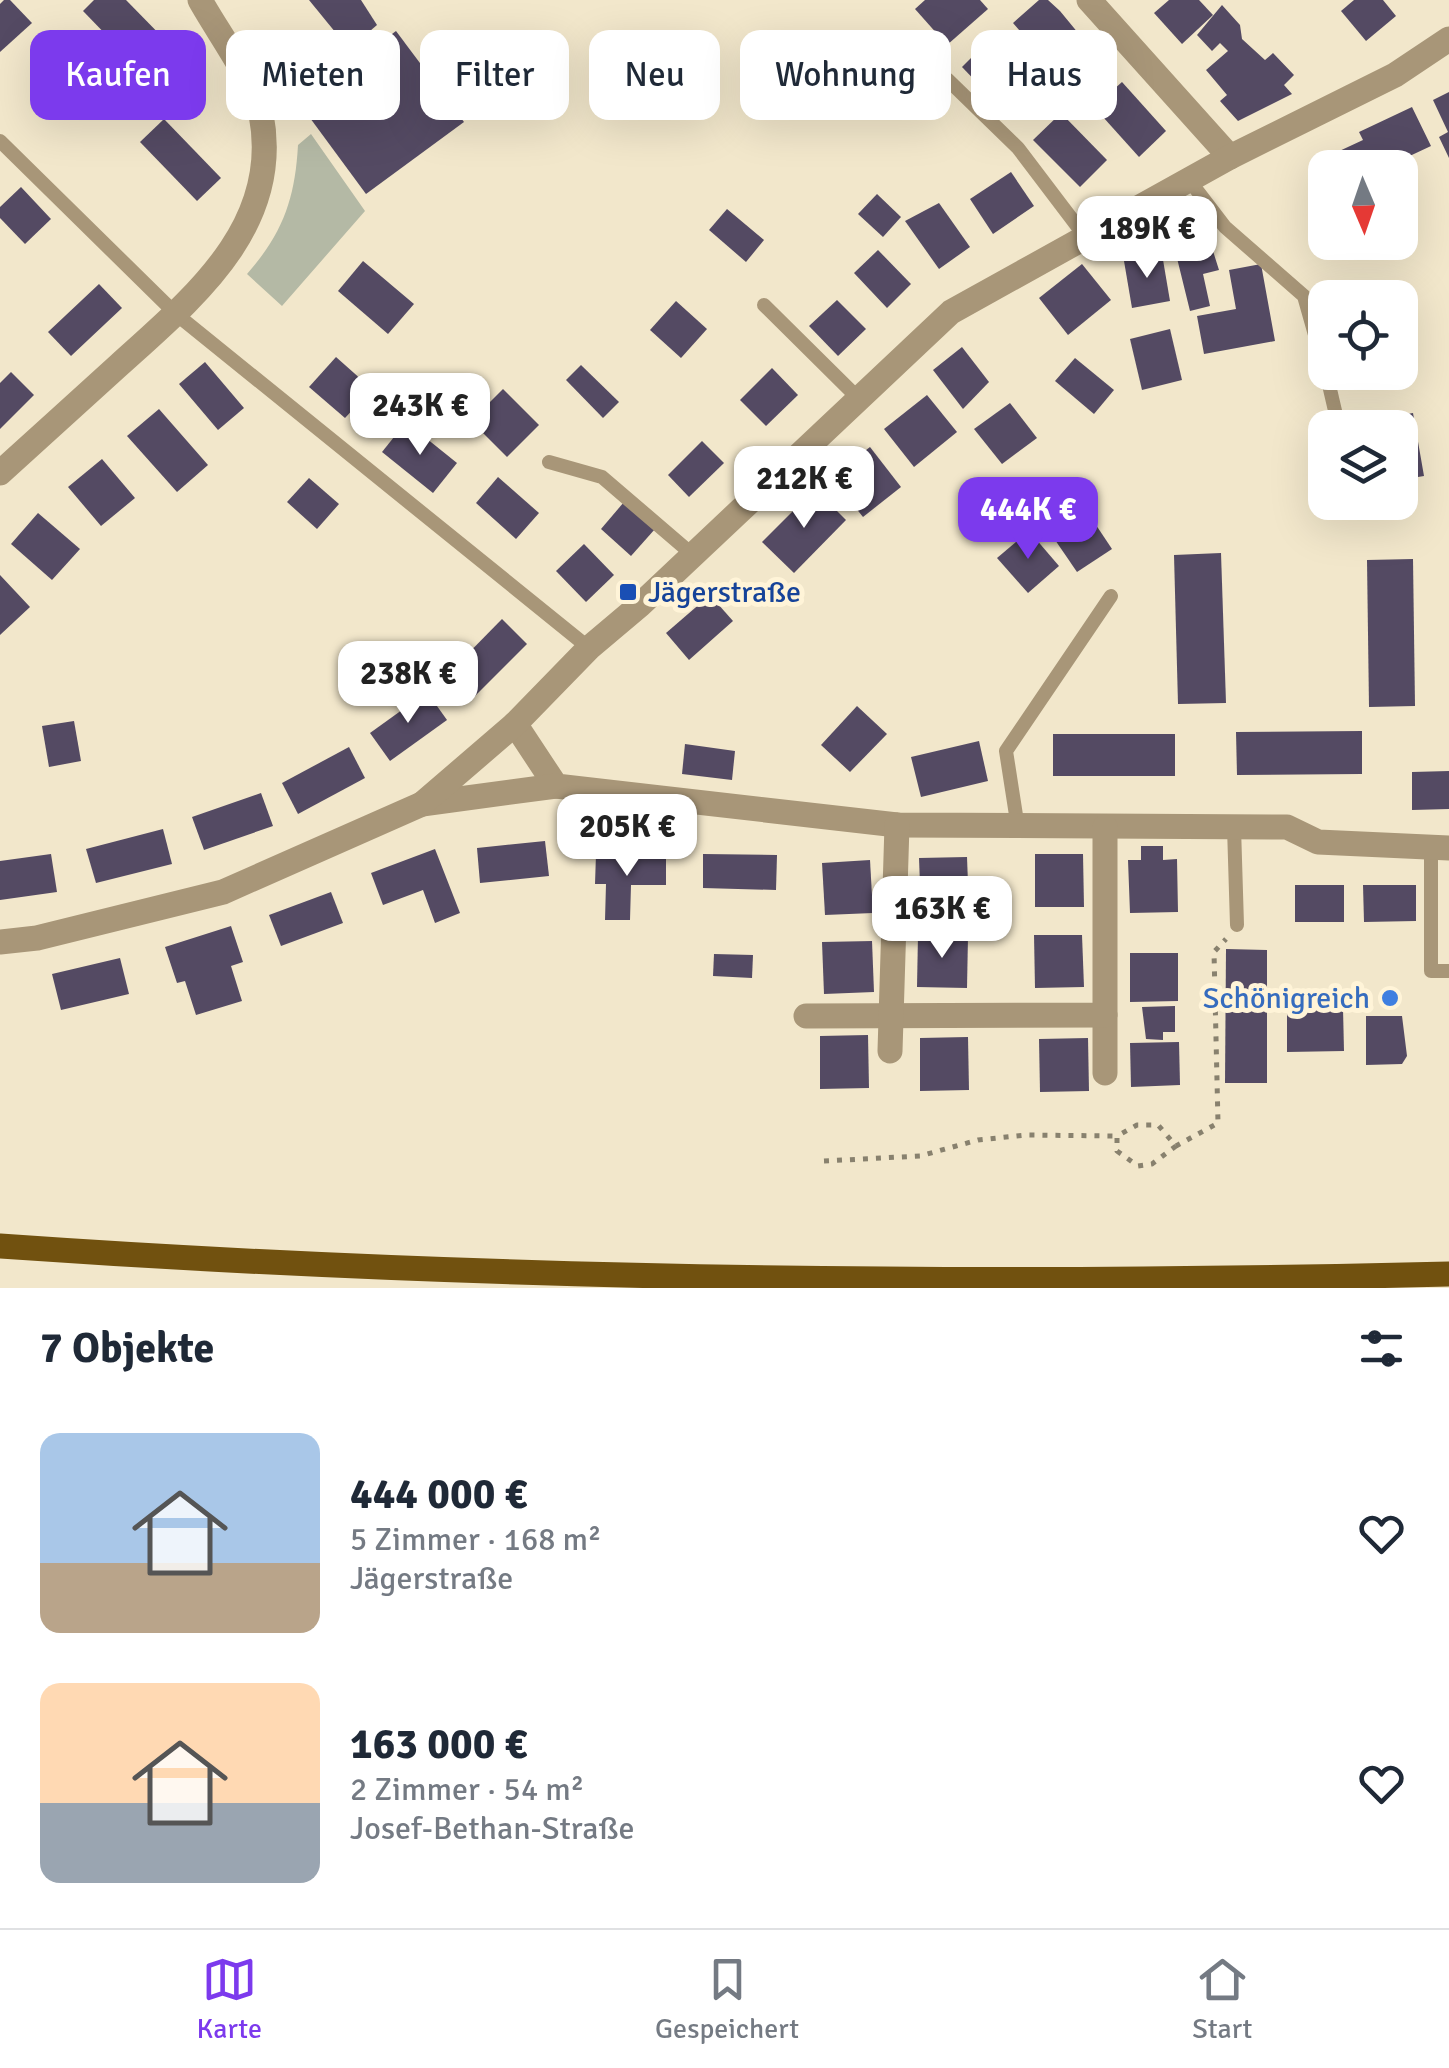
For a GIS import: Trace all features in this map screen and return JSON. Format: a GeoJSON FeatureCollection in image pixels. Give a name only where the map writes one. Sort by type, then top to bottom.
{"type":"FeatureCollection","features":[{"type":"Feature","properties":{"kind":"main road"},"geometry":{"type":"LineString","coordinates":[[0,1246],[522,1274],[969,1281],[1449,1274]]}},
{"type":"Feature","properties":{"kind":"street"},"geometry":{"type":"LineString","coordinates":[[0,472],[176,314],[218,270],[245,231],[259,194],[266,147],[260,109],[200,0]]}},
{"type":"Feature","properties":{"kind":"street"},"geometry":{"type":"LineString","coordinates":[[1089,0],[1230,156]]}},
{"type":"Feature","properties":{"kind":"street"},"geometry":{"type":"LineString","coordinates":[[422,804],[515,724],[588,648],[693,555],[951,312],[1230,156],[1395,75],[1449,39]]}},
{"type":"Feature","properties":{"kind":"street"},"geometry":{"type":"LineString","coordinates":[[515,724],[556,786]]}},
{"type":"Feature","properties":{"kind":"street"},"geometry":{"type":"LineString","coordinates":[[0,942],[38,938],[223,892],[422,804],[556,786],[897,825],[1287,827],[1318,842],[1440,847]]}},
{"type":"Feature","properties":{"kind":"street"},"geometry":{"type":"LineString","coordinates":[[890,1051],[897,825]]}},
{"type":"Feature","properties":{"kind":"street"},"geometry":{"type":"LineString","coordinates":[[1105,828],[1105,1073]]}},
{"type":"Feature","properties":{"kind":"street"},"geometry":{"type":"LineString","coordinates":[[806,1016],[1105,1016]]}},
{"type":"Feature","properties":{"kind":"lane"},"geometry":{"type":"LineString","coordinates":[[951,83],[1018,148],[1087,239]]}},
{"type":"Feature","properties":{"kind":"lane"},"geometry":{"type":"LineString","coordinates":[[0,141],[176,314],[588,648]]}},
{"type":"Feature","properties":{"kind":"lane"},"geometry":{"type":"LineString","coordinates":[[1189,180],[1225,227],[1304,296],[1308,310]]}},
{"type":"Feature","properties":{"kind":"lane"},"geometry":{"type":"LineString","coordinates":[[764,305],[859,399]]}},
{"type":"Feature","properties":{"kind":"lane"},"geometry":{"type":"LineString","coordinates":[[549,462],[602,476],[693,555]]}},
{"type":"Feature","properties":{"kind":"lane"},"geometry":{"type":"LineString","coordinates":[[1018,828],[1006,751],[1111,596]]}},
{"type":"Feature","properties":{"kind":"lane"},"geometry":{"type":"LineString","coordinates":[[1234,827],[1237,925]]}},
{"type":"Feature","properties":{"kind":"lane"},"geometry":{"type":"LineString","coordinates":[[1440,847],[1431,971],[1449,971]]}},
{"type":"Feature","properties":{"kind":"path"},"geometry":{"type":"LineString","coordinates":[[1117,1136],[1117,1151],[1138,1166],[1152,1164],[1218,1122],[1214,952],[1237,925]]}},
{"type":"Feature","properties":{"kind":"path"},"geometry":{"type":"LineString","coordinates":[[824,1161],[920,1156],[978,1140],[1026,1135],[1117,1136],[1137,1125],[1158,1125],[1176,1146]]}},
{"type":"Feature","properties":{"kind":"green space"},"geometry":{"type":"Polygon","coordinates":[[[311,134],[365,211],[282,306],[247,274],[270,244],[285,214],[298,145],[311,134]]]}},
{"type":"Feature","properties":{"kind":"building"},"geometry":{"type":"Polygon","coordinates":[[[10,0],[32,23],[0,52],[0,4],[10,0]]]}},
{"type":"Feature","properties":{"kind":"building"},"geometry":{"type":"Polygon","coordinates":[[[94,0],[126,0],[155,30],[101,30],[83,11],[94,0]]]}},
{"type":"Feature","properties":{"kind":"building"},"geometry":{"type":"Polygon","coordinates":[[[309,0],[361,0],[377,25],[371,30],[333,30],[309,0]]]}},
{"type":"Feature","properties":{"kind":"building"},"geometry":{"type":"Polygon","coordinates":[[[925,0],[980,0],[988,9],[951,41],[951,30],[934,30],[915,9],[925,0]]]}},
{"type":"Feature","properties":{"kind":"building"},"geometry":{"type":"Polygon","coordinates":[[[1039,0],[1048,0],[1076,30],[1019,30],[1013,23],[1039,0]]]}},
{"type":"Feature","properties":{"kind":"building"},"geometry":{"type":"Polygon","coordinates":[[[1169,0],[1199,0],[1213,15],[1182,44],[1154,13],[1169,0]]]}},
{"type":"Feature","properties":{"kind":"building"},"geometry":{"type":"Polygon","coordinates":[[[1354,0],[1383,0],[1396,16],[1366,41],[1341,11],[1354,0]]]}},
{"type":"Feature","properties":{"kind":"building"},"geometry":{"type":"Polygon","coordinates":[[[1222,5],[1240,25],[1242,39],[1265,60],[1273,53],[1294,75],[1284,85],[1292,94],[1238,121],[1220,101],[1227,95],[1206,70],[1228,51],[1220,43],[1212,51],[1197,35],[1222,5]]]}},
{"type":"Feature","properties":{"kind":"building"},"geometry":{"type":"Polygon","coordinates":[[[400,36],[420,63],[420,120],[464,122],[366,194],[312,120],[400,120],[400,36]]]}},
{"type":"Feature","properties":{"kind":"building"},"geometry":{"type":"Polygon","coordinates":[[[971,58],[971,76],[962,67],[971,58]]]}},
{"type":"Feature","properties":{"kind":"building"},"geometry":{"type":"Polygon","coordinates":[[[1122,82],[1166,131],[1139,157],[1106,120],[1117,120],[1117,86],[1122,82]]]}},
{"type":"Feature","properties":{"kind":"building"},"geometry":{"type":"Polygon","coordinates":[[[1449,92],[1449,158],[1439,137],[1448,132],[1433,100],[1449,92]]]}},
{"type":"Feature","properties":{"kind":"building"},"geometry":{"type":"Polygon","coordinates":[[[1412,107],[1431,146],[1418,152],[1341,150],[1363,140],[1359,132],[1412,107]]]}},
{"type":"Feature","properties":{"kind":"building"},"geometry":{"type":"Polygon","coordinates":[[[165,120],[221,178],[197,201],[140,142],[165,120]]]}},
{"type":"Feature","properties":{"kind":"building"},"geometry":{"type":"Polygon","coordinates":[[[1054,120],[1068,120],[1107,160],[1080,187],[1033,140],[1054,120]]]}},
{"type":"Feature","properties":{"kind":"building"},"geometry":{"type":"Polygon","coordinates":[[[1011,172],[1034,206],[993,234],[970,199],[1011,172]]]}},
{"type":"Feature","properties":{"kind":"building"},"geometry":{"type":"Polygon","coordinates":[[[21,187],[51,219],[25,244],[0,218],[0,207],[21,187]]]}},
{"type":"Feature","properties":{"kind":"building"},"geometry":{"type":"Polygon","coordinates":[[[877,194],[901,217],[883,237],[858,214],[877,194]]]}},
{"type":"Feature","properties":{"kind":"building"},"geometry":{"type":"Polygon","coordinates":[[[939,203],[970,247],[939,269],[905,221],[939,203]]]}},
{"type":"Feature","properties":{"kind":"building"},"geometry":{"type":"Polygon","coordinates":[[[727,209],[764,240],[746,262],[709,230],[727,209]]]}},
{"type":"Feature","properties":{"kind":"building"},"geometry":{"type":"Polygon","coordinates":[[[1195,244],[1198,254],[1213,251],[1219,270],[1203,274],[1210,306],[1190,311],[1175,250],[1195,244]]]}},
{"type":"Feature","properties":{"kind":"building"},"geometry":{"type":"Polygon","coordinates":[[[878,250],[911,284],[887,308],[854,273],[878,250]]]}},
{"type":"Feature","properties":{"kind":"building"},"geometry":{"type":"Polygon","coordinates":[[[1162,254],[1170,301],[1132,308],[1124,261],[1162,254]]]}},
{"type":"Feature","properties":{"kind":"building"},"geometry":{"type":"Polygon","coordinates":[[[363,261],[414,304],[388,334],[338,291],[363,261]]]}},
{"type":"Feature","properties":{"kind":"building"},"geometry":{"type":"Polygon","coordinates":[[[1082,264],[1111,300],[1068,335],[1039,298],[1082,264]]]}},
{"type":"Feature","properties":{"kind":"building"},"geometry":{"type":"Polygon","coordinates":[[[1261,264],[1275,341],[1204,354],[1197,316],[1236,309],[1229,270],[1261,264]]]}},
{"type":"Feature","properties":{"kind":"building"},"geometry":{"type":"Polygon","coordinates":[[[99,284],[122,308],[71,356],[48,332],[99,284]]]}},
{"type":"Feature","properties":{"kind":"building"},"geometry":{"type":"Polygon","coordinates":[[[837,300],[866,329],[838,356],[809,326],[837,300]]]}},
{"type":"Feature","properties":{"kind":"building"},"geometry":{"type":"Polygon","coordinates":[[[676,301],[707,329],[681,358],[650,330],[676,301]]]}},
{"type":"Feature","properties":{"kind":"building"},"geometry":{"type":"Polygon","coordinates":[[[1170,329],[1182,380],[1142,390],[1130,339],[1170,329]]]}},
{"type":"Feature","properties":{"kind":"building"},"geometry":{"type":"Polygon","coordinates":[[[962,347],[989,382],[963,409],[933,370],[962,347]]]}},
{"type":"Feature","properties":{"kind":"building"},"geometry":{"type":"Polygon","coordinates":[[[336,357],[372,389],[345,418],[309,387],[336,357]]]}},
{"type":"Feature","properties":{"kind":"building"},"geometry":{"type":"Polygon","coordinates":[[[1075,358],[1114,390],[1094,414],[1055,381],[1075,358]]]}},
{"type":"Feature","properties":{"kind":"building"},"geometry":{"type":"Polygon","coordinates":[[[205,362],[244,408],[218,430],[179,384],[205,362]]]}},
{"type":"Feature","properties":{"kind":"building"},"geometry":{"type":"Polygon","coordinates":[[[581,365],[619,402],[603,418],[566,380],[581,365]]]}},
{"type":"Feature","properties":{"kind":"building"},"geometry":{"type":"Polygon","coordinates":[[[772,368],[798,395],[766,426],[740,400],[772,368]]]}},
{"type":"Feature","properties":{"kind":"building"},"geometry":{"type":"Polygon","coordinates":[[[11,372],[34,395],[0,429],[0,383],[11,372]]]}},
{"type":"Feature","properties":{"kind":"building"},"geometry":{"type":"Polygon","coordinates":[[[503,389],[539,425],[507,457],[471,421],[503,389]]]}},
{"type":"Feature","properties":{"kind":"building"},"geometry":{"type":"Polygon","coordinates":[[[927,395],[957,432],[914,467],[884,429],[927,395]]]}},
{"type":"Feature","properties":{"kind":"building"},"geometry":{"type":"Polygon","coordinates":[[[1010,403],[1037,438],[1002,464],[974,429],[1010,403]]]}},
{"type":"Feature","properties":{"kind":"building"},"geometry":{"type":"Polygon","coordinates":[[[159,409],[208,465],[177,492],[127,436],[159,409]]]}},
{"type":"Feature","properties":{"kind":"building"},"geometry":{"type":"Polygon","coordinates":[[[406,422],[457,463],[433,493],[382,452],[406,422]]]}},
{"type":"Feature","properties":{"kind":"building"},"geometry":{"type":"Polygon","coordinates":[[[702,441],[724,463],[689,497],[668,475],[702,441]]]}},
{"type":"Feature","properties":{"kind":"building"},"geometry":{"type":"Polygon","coordinates":[[[1418,442],[1424,476],[1418,477],[1418,442]]]}},
{"type":"Feature","properties":{"kind":"building"},"geometry":{"type":"Polygon","coordinates":[[[870,447],[901,487],[863,517],[831,477],[870,447]]]}},
{"type":"Feature","properties":{"kind":"building"},"geometry":{"type":"Polygon","coordinates":[[[102,459],[135,498],[101,526],[68,487],[102,459]]]}},
{"type":"Feature","properties":{"kind":"building"},"geometry":{"type":"Polygon","coordinates":[[[498,477],[539,513],[516,539],[476,503],[498,477]]]}},
{"type":"Feature","properties":{"kind":"building"},"geometry":{"type":"Polygon","coordinates":[[[309,478],[339,504],[317,529],[287,502],[309,478]]]}},
{"type":"Feature","properties":{"kind":"building"},"geometry":{"type":"Polygon","coordinates":[[[815,489],[846,520],[794,573],[762,542],[815,489]]]}},
{"type":"Feature","properties":{"kind":"building"},"geometry":{"type":"Polygon","coordinates":[[[624,502],[655,529],[631,556],[601,529],[624,502]]]}},
{"type":"Feature","properties":{"kind":"building"},"geometry":{"type":"Polygon","coordinates":[[[1086,510],[1112,549],[1077,572],[1051,534],[1086,510]]]}},
{"type":"Feature","properties":{"kind":"building"},"geometry":{"type":"Polygon","coordinates":[[[38,513],[80,549],[52,580],[11,544],[38,513]]]}},
{"type":"Feature","properties":{"kind":"building"},"geometry":{"type":"Polygon","coordinates":[[[1029,531],[1059,566],[1028,593],[997,558],[1029,531]]]}},
{"type":"Feature","properties":{"kind":"building"},"geometry":{"type":"Polygon","coordinates":[[[584,544],[614,575],[586,602],[556,571],[584,544]]]}},
{"type":"Feature","properties":{"kind":"building"},"geometry":{"type":"Polygon","coordinates":[[[1221,553],[1226,703],[1178,704],[1174,555],[1221,553]]]}},
{"type":"Feature","properties":{"kind":"building"},"geometry":{"type":"Polygon","coordinates":[[[1413,559],[1415,706],[1369,707],[1367,560],[1413,559]]]}},
{"type":"Feature","properties":{"kind":"building"},"geometry":{"type":"Polygon","coordinates":[[[0,575],[30,607],[0,635],[0,575]]]}},
{"type":"Feature","properties":{"kind":"building"},"geometry":{"type":"Polygon","coordinates":[[[710,595],[733,621],[689,660],[666,633],[710,595]]]}},
{"type":"Feature","properties":{"kind":"building"},"geometry":{"type":"Polygon","coordinates":[[[502,619],[527,644],[473,698],[448,674],[502,619]]]}},
{"type":"Feature","properties":{"kind":"building"},"geometry":{"type":"Polygon","coordinates":[[[427,692],[447,720],[390,761],[370,733],[427,692]]]}},
{"type":"Feature","properties":{"kind":"building"},"geometry":{"type":"Polygon","coordinates":[[[857,706],[887,734],[850,772],[821,745],[857,706]]]}},
{"type":"Feature","properties":{"kind":"building"},"geometry":{"type":"Polygon","coordinates":[[[74,721],[81,761],[49,767],[42,726],[74,721]]]}},
{"type":"Feature","properties":{"kind":"building"},"geometry":{"type":"Polygon","coordinates":[[[1362,731],[1362,774],[1237,775],[1236,732],[1362,731]]]}},
{"type":"Feature","properties":{"kind":"building"},"geometry":{"type":"Polygon","coordinates":[[[1053,734],[1175,734],[1175,776],[1053,776],[1053,734]]]}},
{"type":"Feature","properties":{"kind":"building"},"geometry":{"type":"Polygon","coordinates":[[[979,741],[988,781],[921,797],[911,757],[979,741]]]}},
{"type":"Feature","properties":{"kind":"building"},"geometry":{"type":"Polygon","coordinates":[[[685,744],[735,751],[732,780],[682,774],[685,744]]]}},
{"type":"Feature","properties":{"kind":"building"},"geometry":{"type":"Polygon","coordinates":[[[349,747],[365,778],[298,814],[282,783],[349,747]]]}},
{"type":"Feature","properties":{"kind":"building"},"geometry":{"type":"Polygon","coordinates":[[[1449,771],[1449,809],[1412,810],[1412,772],[1449,771]]]}},
{"type":"Feature","properties":{"kind":"building"},"geometry":{"type":"Polygon","coordinates":[[[261,793],[273,826],[204,850],[192,817],[261,793]]]}},
{"type":"Feature","properties":{"kind":"building"},"geometry":{"type":"Polygon","coordinates":[[[163,829],[172,864],[96,883],[86,849],[163,829]]]}},
{"type":"Feature","properties":{"kind":"building"},"geometry":{"type":"Polygon","coordinates":[[[545,841],[549,876],[480,883],[477,848],[545,841]]]}},
{"type":"Feature","properties":{"kind":"building"},"geometry":{"type":"Polygon","coordinates":[[[1141,846],[1163,846],[1163,860],[1177,859],[1178,912],[1130,913],[1128,860],[1141,860],[1141,846]]]}},
{"type":"Feature","properties":{"kind":"building"},"geometry":{"type":"Polygon","coordinates":[[[435,849],[460,913],[435,923],[423,890],[383,905],[371,873],[435,849]]]}},
{"type":"Feature","properties":{"kind":"building"},"geometry":{"type":"Polygon","coordinates":[[[51,854],[57,892],[0,900],[0,861],[51,854]]]}},
{"type":"Feature","properties":{"kind":"building"},"geometry":{"type":"Polygon","coordinates":[[[596,854],[666,855],[666,885],[631,885],[630,920],[605,920],[606,884],[595,884],[596,854]]]}},
{"type":"Feature","properties":{"kind":"building"},"geometry":{"type":"Polygon","coordinates":[[[703,854],[777,855],[776,890],[703,888],[703,854]]]}},
{"type":"Feature","properties":{"kind":"building"},"geometry":{"type":"Polygon","coordinates":[[[1035,854],[1083,854],[1084,907],[1035,907],[1035,854]]]}},
{"type":"Feature","properties":{"kind":"building"},"geometry":{"type":"Polygon","coordinates":[[[967,857],[969,910],[921,911],[919,858],[967,857]]]}},
{"type":"Feature","properties":{"kind":"building"},"geometry":{"type":"Polygon","coordinates":[[[870,860],[873,913],[825,915],[822,863],[870,860]]]}},
{"type":"Feature","properties":{"kind":"building"},"geometry":{"type":"Polygon","coordinates":[[[1295,885],[1344,885],[1344,922],[1295,922],[1295,885]]]}},
{"type":"Feature","properties":{"kind":"building"},"geometry":{"type":"Polygon","coordinates":[[[1363,885],[1416,885],[1416,921],[1364,922],[1363,885]]]}},
{"type":"Feature","properties":{"kind":"building"},"geometry":{"type":"Polygon","coordinates":[[[331,892],[343,923],[281,946],[269,915],[331,892]]]}},
{"type":"Feature","properties":{"kind":"building"},"geometry":{"type":"Polygon","coordinates":[[[231,926],[243,962],[231,966],[242,1001],[196,1015],[185,981],[177,983],[165,947],[231,926]]]}},
{"type":"Feature","properties":{"kind":"building"},"geometry":{"type":"Polygon","coordinates":[[[918,935],[968,936],[967,988],[917,987],[918,935]]]}},
{"type":"Feature","properties":{"kind":"building"},"geometry":{"type":"Polygon","coordinates":[[[1034,935],[1082,935],[1084,987],[1035,988],[1034,935]]]}},
{"type":"Feature","properties":{"kind":"building"},"geometry":{"type":"Polygon","coordinates":[[[872,941],[874,992],[824,994],[822,942],[872,941]]]}},
{"type":"Feature","properties":{"kind":"building"},"geometry":{"type":"Polygon","coordinates":[[[1226,949],[1267,950],[1267,1083],[1225,1083],[1226,949]]]}},
{"type":"Feature","properties":{"kind":"building"},"geometry":{"type":"Polygon","coordinates":[[[1130,953],[1178,953],[1178,1001],[1130,1002],[1130,953]]]}},
{"type":"Feature","properties":{"kind":"building"},"geometry":{"type":"Polygon","coordinates":[[[714,954],[753,955],[752,978],[713,976],[714,954]]]}},
{"type":"Feature","properties":{"kind":"building"},"geometry":{"type":"Polygon","coordinates":[[[120,958],[129,994],[61,1010],[52,974],[120,958]]]}},
{"type":"Feature","properties":{"kind":"building"},"geometry":{"type":"Polygon","coordinates":[[[1175,1006],[1175,1032],[1163,1032],[1163,1040],[1146,1039],[1142,1007],[1175,1006]]]}},
{"type":"Feature","properties":{"kind":"building"},"geometry":{"type":"Polygon","coordinates":[[[1343,1008],[1344,1051],[1287,1052],[1287,1009],[1343,1008]]]}},
{"type":"Feature","properties":{"kind":"building"},"geometry":{"type":"Polygon","coordinates":[[[1366,1016],[1402,1016],[1407,1056],[1402,1064],[1366,1065],[1366,1016]]]}},
{"type":"Feature","properties":{"kind":"building"},"geometry":{"type":"Polygon","coordinates":[[[868,1035],[869,1088],[820,1089],[820,1036],[868,1035]]]}},
{"type":"Feature","properties":{"kind":"building"},"geometry":{"type":"Polygon","coordinates":[[[968,1037],[969,1090],[920,1091],[920,1038],[968,1037]]]}},
{"type":"Feature","properties":{"kind":"building"},"geometry":{"type":"Polygon","coordinates":[[[1088,1038],[1089,1091],[1040,1092],[1039,1039],[1088,1038]]]}},
{"type":"Feature","properties":{"kind":"building"},"geometry":{"type":"Polygon","coordinates":[[[1179,1042],[1180,1085],[1131,1087],[1130,1043],[1179,1042]]]}},
{"type":"Feature","properties":{"kind":"place","name":"Jägerstraße"},"geometry":{"type":"Point","coordinates":[628,592]}},
{"type":"Feature","properties":{"kind":"place","name":"Schönigreich"},"geometry":{"type":"Point","coordinates":[1390,998]}}]}
